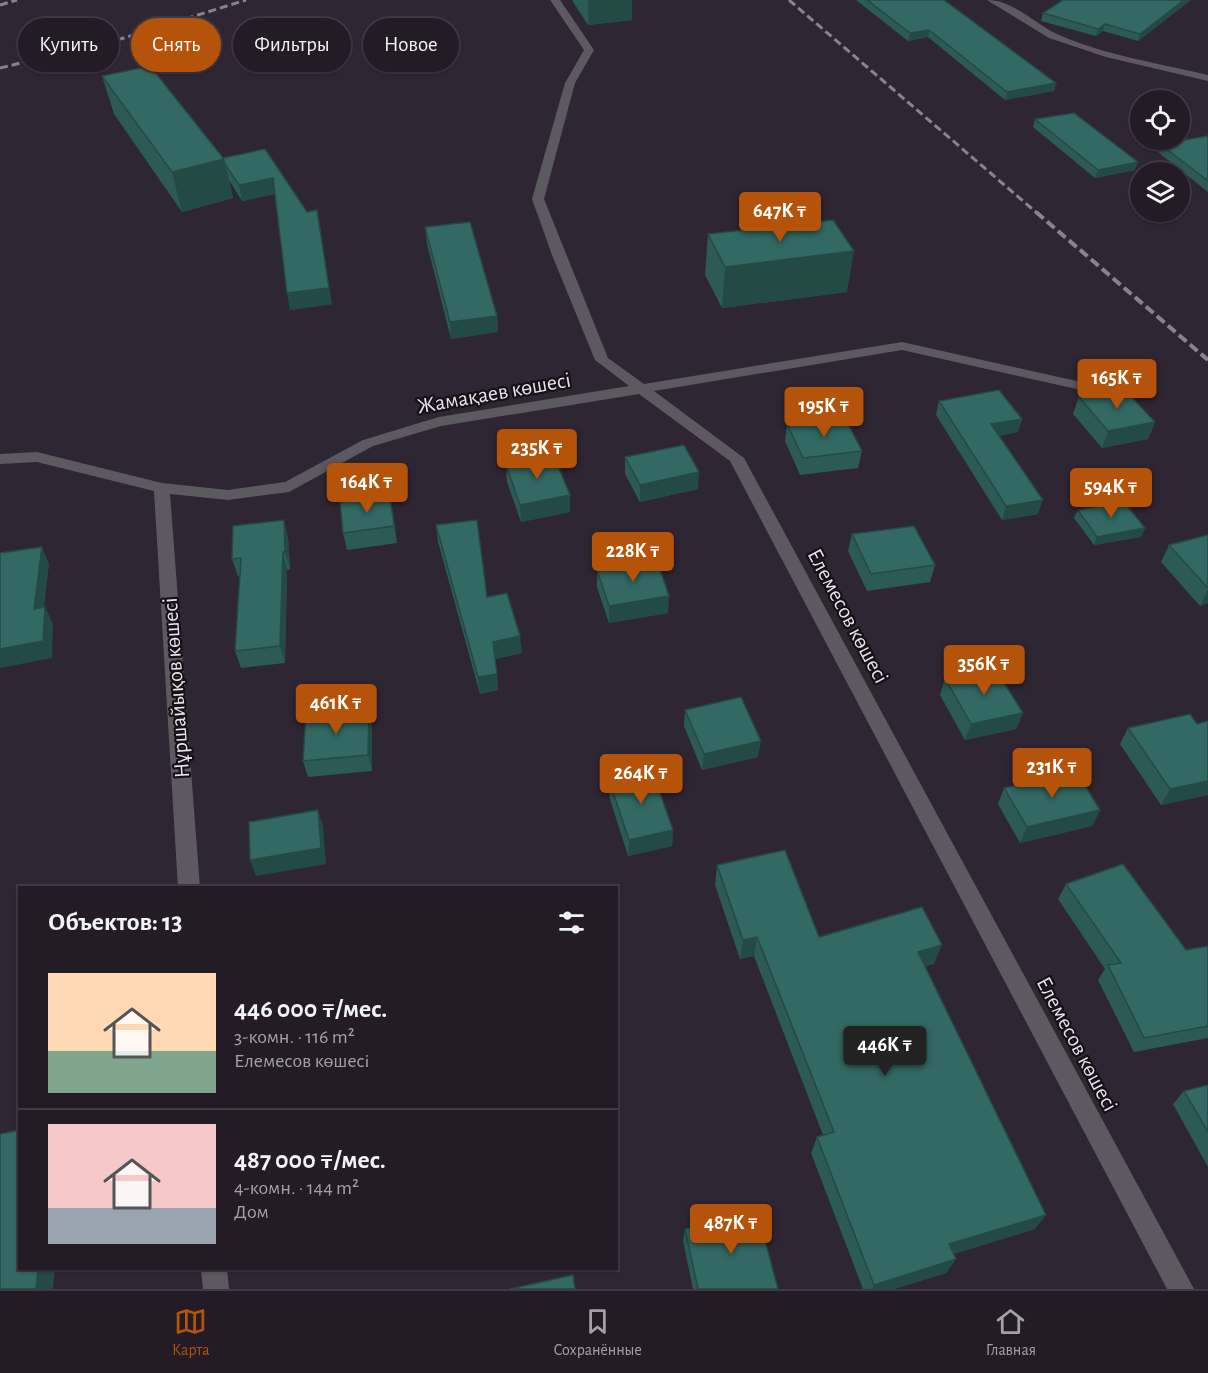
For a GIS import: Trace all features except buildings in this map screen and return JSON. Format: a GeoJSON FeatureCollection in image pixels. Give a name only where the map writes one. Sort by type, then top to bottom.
{"type":"FeatureCollection","features":[{"type":"Feature","properties":{"kind":"street","name":"Елемесов көшесі"},"geometry":{"type":"LineString","coordinates":[[555,0],[589,50],[570,83],[538,199],[558,255],[602,360],[639,390],[736,458],[1181,1289]]}},
{"type":"Feature","properties":{"kind":"street"},"geometry":{"type":"LineString","coordinates":[[992,0],[1053,36],[1110,55],[1208,78]]}},
{"type":"Feature","properties":{"kind":"street","name":"Жамақаев көшесі"},"geometry":{"type":"LineString","coordinates":[[0,459],[37,457],[162,488],[228,495],[289,487],[368,443],[439,422],[902,346],[1081,386]]}},
{"type":"Feature","properties":{"kind":"street","name":"Нұршайықов көшесі"},"geometry":{"type":"LineString","coordinates":[[162,488],[189,886]]}},
{"type":"Feature","properties":{"kind":"street"},"geometry":{"type":"LineString","coordinates":[[214,1270],[216,1289]]}},
{"type":"Feature","properties":{"kind":"railway"},"geometry":{"type":"LineString","coordinates":[[0,5],[17,0]]}},
{"type":"Feature","properties":{"kind":"railway"},"geometry":{"type":"LineString","coordinates":[[0,68],[124,38],[246,0]]}},
{"type":"Feature","properties":{"kind":"railway"},"geometry":{"type":"LineString","coordinates":[[789,0],[1037,213]]}},
{"type":"Feature","properties":{"kind":"railway"},"geometry":{"type":"LineString","coordinates":[[1036,212],[1208,360]]}}]}
